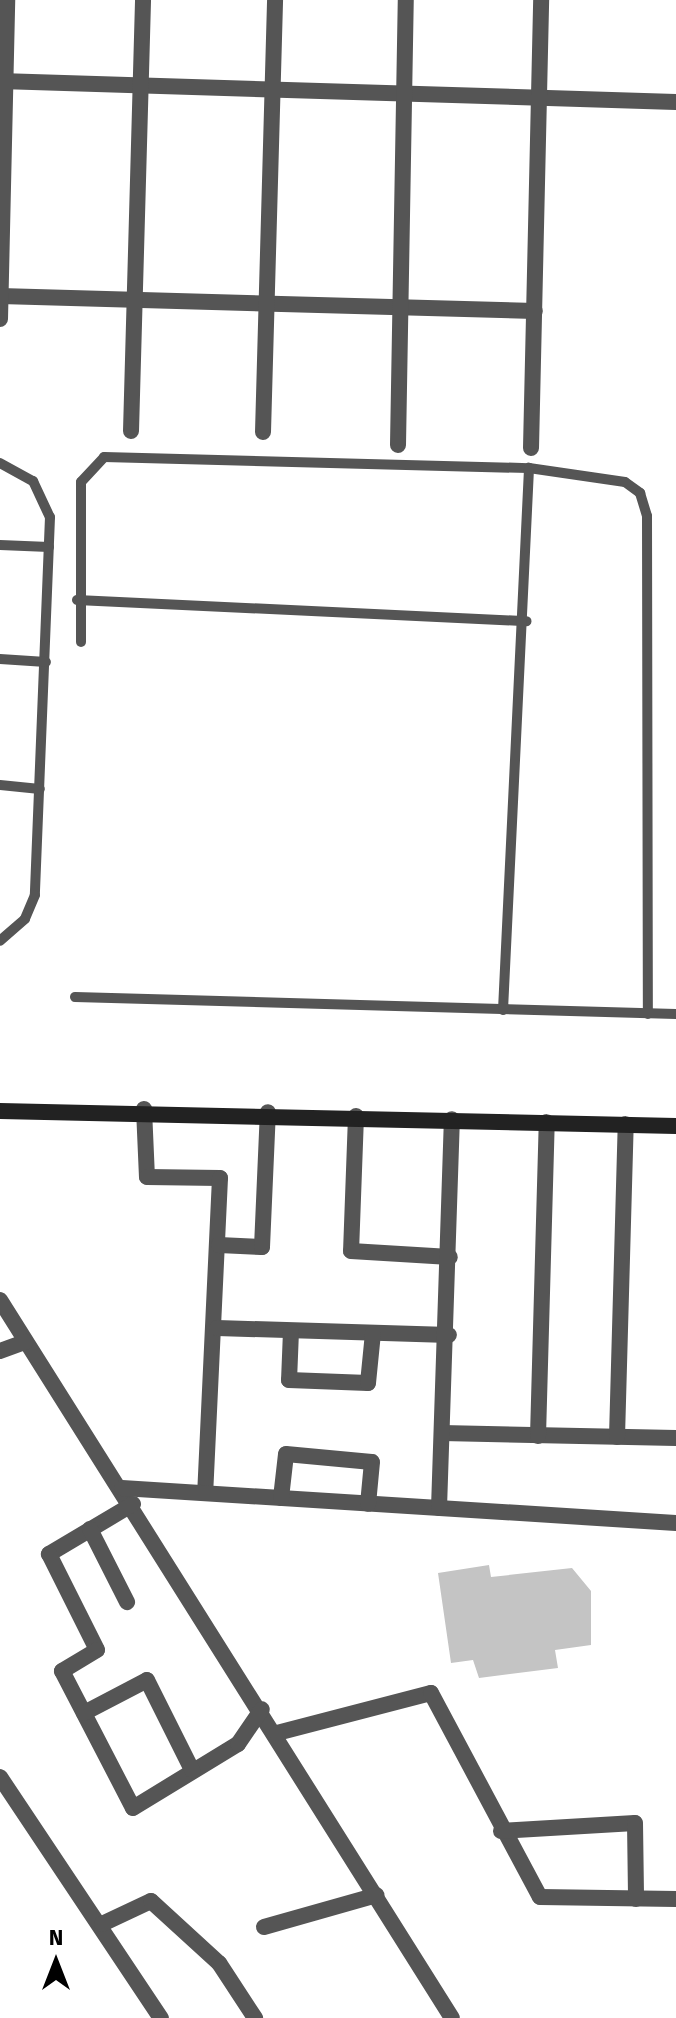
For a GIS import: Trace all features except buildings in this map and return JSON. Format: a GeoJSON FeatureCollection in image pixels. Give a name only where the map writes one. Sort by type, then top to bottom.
{"type":"FeatureCollection","features":[{"type":"Feature","properties":{"kind":"street"},"geometry":{"type":"LineString","coordinates":[[0,319],[2,81],[7,0]]}},
{"type":"Feature","properties":{"kind":"street"},"geometry":{"type":"LineString","coordinates":[[131,431],[143,0]]}},
{"type":"Feature","properties":{"kind":"street"},"geometry":{"type":"LineString","coordinates":[[263,432],[275,0]]}},
{"type":"Feature","properties":{"kind":"street"},"geometry":{"type":"LineString","coordinates":[[398,445],[406,0]]}},
{"type":"Feature","properties":{"kind":"street"},"geometry":{"type":"LineString","coordinates":[[531,448],[541,0]]}},
{"type":"Feature","properties":{"kind":"street"},"geometry":{"type":"LineString","coordinates":[[2,81],[676,102]]}},
{"type":"Feature","properties":{"kind":"street"},"geometry":{"type":"LineString","coordinates":[[0,296],[535,311]]}},
{"type":"Feature","properties":{"kind":"street"},"geometry":{"type":"LineString","coordinates":[[0,1111],[144,1109],[676,1126]]}},
{"type":"Feature","properties":{"kind":"street"},"geometry":{"type":"LineString","coordinates":[[144,1109],[147,1177],[220,1178],[217,1328],[205,1493]]}},
{"type":"Feature","properties":{"kind":"street"},"geometry":{"type":"LineString","coordinates":[[219,1245],[262,1247],[268,1112]]}},
{"type":"Feature","properties":{"kind":"street"},"geometry":{"type":"LineString","coordinates":[[356,1116],[351,1251],[450,1257]]}},
{"type":"Feature","properties":{"kind":"street"},"geometry":{"type":"LineString","coordinates":[[439,1508],[449,1335],[452,1119]]}},
{"type":"Feature","properties":{"kind":"street"},"geometry":{"type":"LineString","coordinates":[[538,1436],[547,1122]]}},
{"type":"Feature","properties":{"kind":"street"},"geometry":{"type":"LineString","coordinates":[[617,1437],[626,1124]]}},
{"type":"Feature","properties":{"kind":"street"},"geometry":{"type":"LineString","coordinates":[[0,1300],[133,1504],[452,2018]]}},
{"type":"Feature","properties":{"kind":"street"},"geometry":{"type":"LineString","coordinates":[[217,1328],[449,1335]]}},
{"type":"Feature","properties":{"kind":"street"},"geometry":{"type":"LineString","coordinates":[[291,1331],[289,1380],[368,1383],[373,1333]]}},
{"type":"Feature","properties":{"kind":"street"},"geometry":{"type":"LineString","coordinates":[[0,1351],[25,1342]]}},
{"type":"Feature","properties":{"kind":"street"},"geometry":{"type":"LineString","coordinates":[[442,1433],[676,1438]]}},
{"type":"Feature","properties":{"kind":"street"},"geometry":{"type":"LineString","coordinates":[[281,1498],[286,1454],[372,1462],[368,1504]]}},
{"type":"Feature","properties":{"kind":"street"},"geometry":{"type":"LineString","coordinates":[[122,1488],[676,1523]]}},
{"type":"Feature","properties":{"kind":"street"},"geometry":{"type":"LineString","coordinates":[[133,1504],[49,1554],[97,1650],[62,1671],[133,1808],[238,1744],[262,1709]]}},
{"type":"Feature","properties":{"kind":"street"},"geometry":{"type":"LineString","coordinates":[[90,1529],[127,1602]]}},
{"type":"Feature","properties":{"kind":"street"},"geometry":{"type":"LineString","coordinates":[[84,1713],[147,1680],[192,1770]]}},
{"type":"Feature","properties":{"kind":"street"},"geometry":{"type":"LineString","coordinates":[[277,1733],[431,1693],[501,1831],[540,1897],[676,1899]]}},
{"type":"Feature","properties":{"kind":"street"},"geometry":{"type":"LineString","coordinates":[[0,1777],[102,1924],[161,2018]]}},
{"type":"Feature","properties":{"kind":"street"},"geometry":{"type":"LineString","coordinates":[[501,1831],[635,1823],[636,1899]]}},
{"type":"Feature","properties":{"kind":"street"},"geometry":{"type":"LineString","coordinates":[[264,1927],[377,1895]]}},
{"type":"Feature","properties":{"kind":"street"},"geometry":{"type":"LineString","coordinates":[[102,1924],[151,1901],[219,1963],[255,2018]]}},
{"type":"Feature","properties":{"kind":"lane"},"geometry":{"type":"LineString","coordinates":[[81,642],[77,600],[81,482],[104,457],[529,468],[625,482],[640,493],[647,516],[648,1014]]}},
{"type":"Feature","properties":{"kind":"lane"},"geometry":{"type":"LineString","coordinates":[[0,463],[43,493],[49,547],[35,895],[25,919],[0,941]]}},
{"type":"Feature","properties":{"kind":"lane"},"geometry":{"type":"LineString","coordinates":[[503,1010],[527,621],[529,468]]}},
{"type":"Feature","properties":{"kind":"lane"},"geometry":{"type":"LineString","coordinates":[[0,545],[49,547]]}},
{"type":"Feature","properties":{"kind":"lane"},"geometry":{"type":"LineString","coordinates":[[77,600],[527,621]]}},
{"type":"Feature","properties":{"kind":"lane"},"geometry":{"type":"LineString","coordinates":[[0,659],[46,662]]}},
{"type":"Feature","properties":{"kind":"lane"},"geometry":{"type":"LineString","coordinates":[[0,785],[40,789]]}},
{"type":"Feature","properties":{"kind":"lane"},"geometry":{"type":"LineString","coordinates":[[75,997],[676,1014]]}}]}
